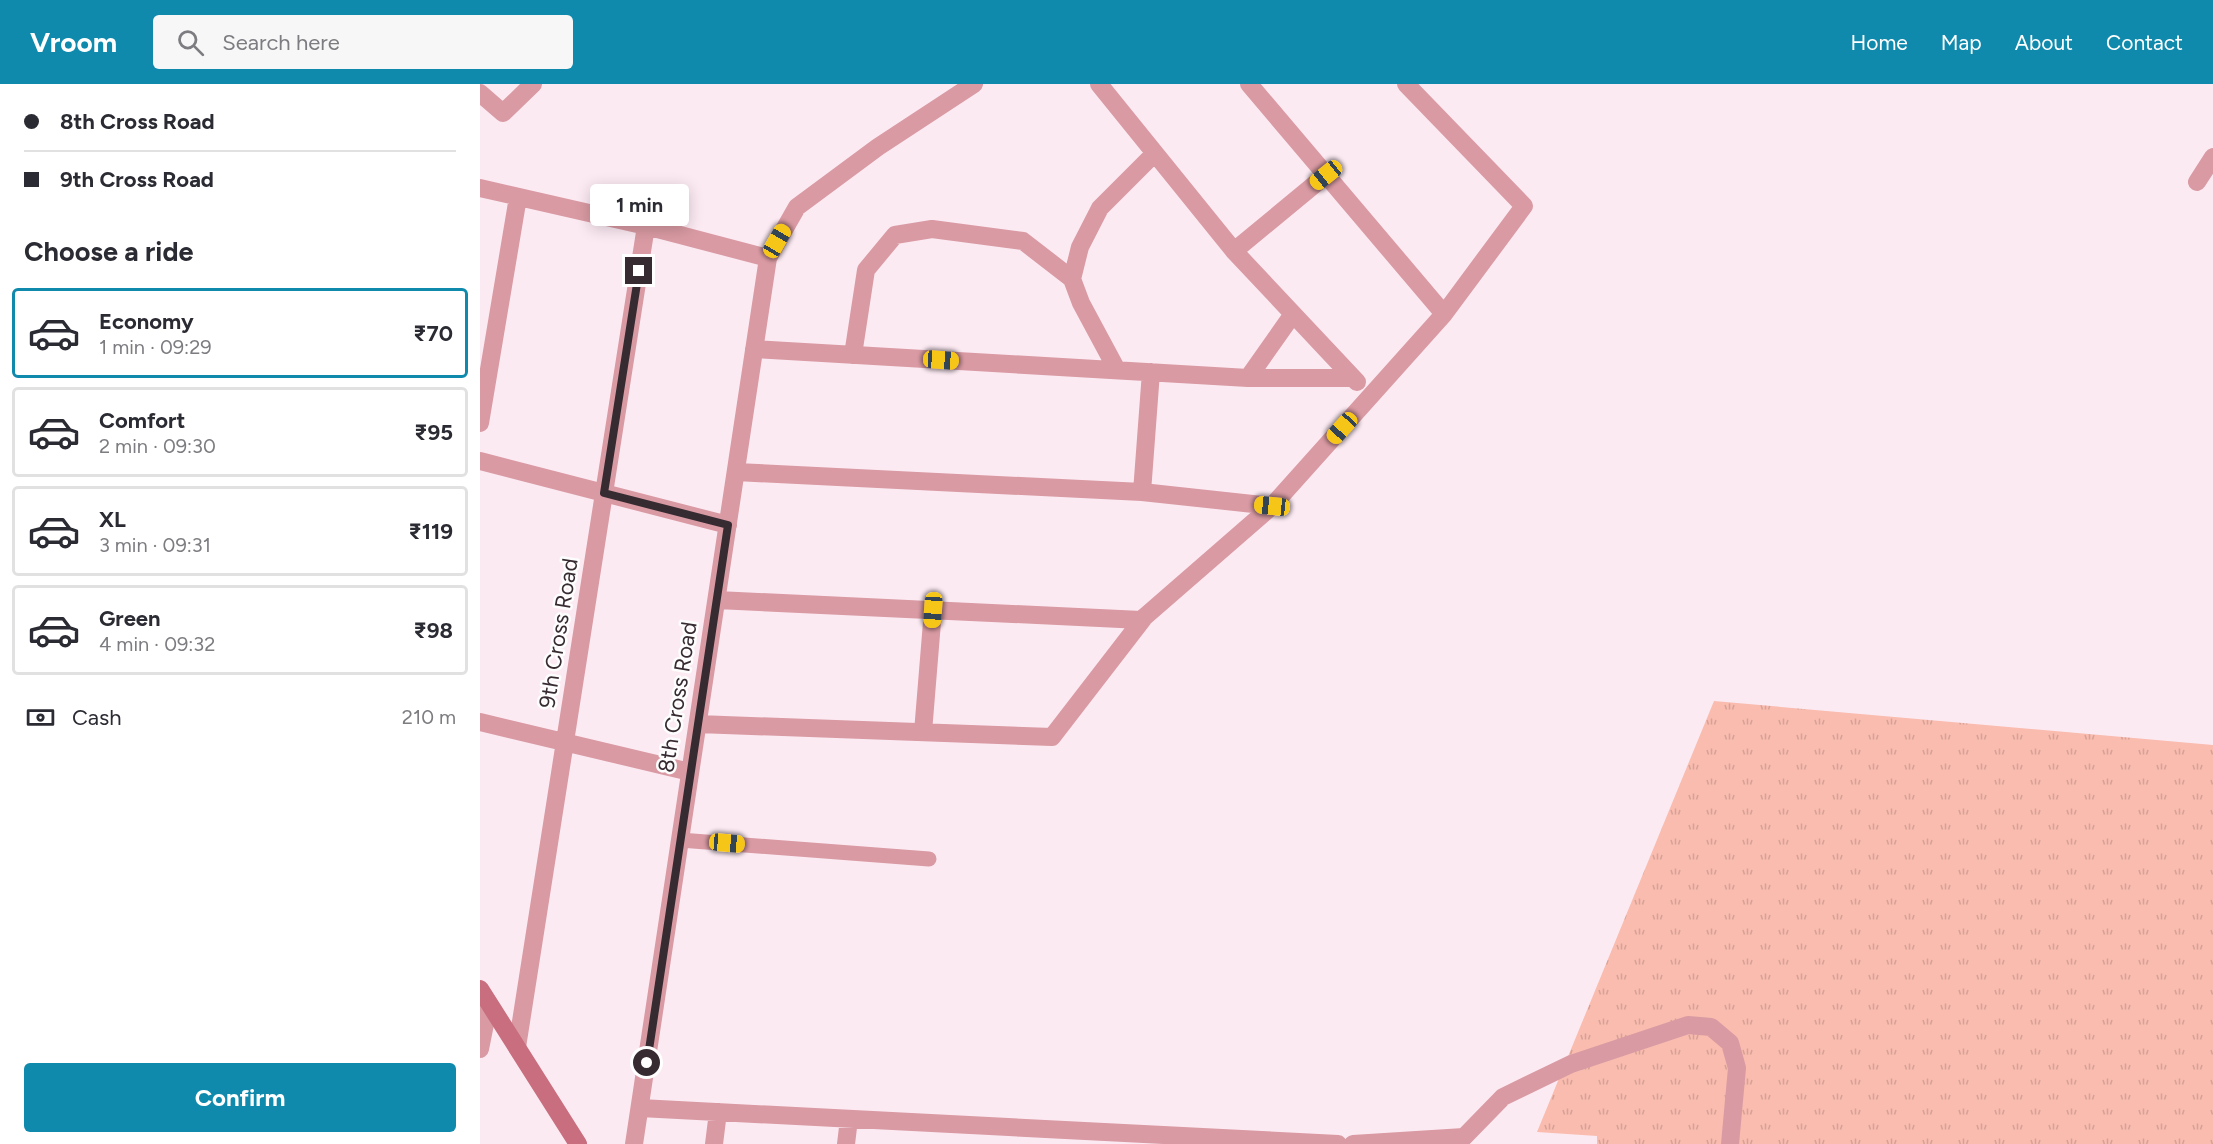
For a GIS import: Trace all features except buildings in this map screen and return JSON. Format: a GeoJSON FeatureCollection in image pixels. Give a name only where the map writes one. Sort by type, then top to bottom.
{"type":"FeatureCollection","features":[{"type":"Feature","properties":{"kind":"street"},"geometry":{"type":"LineString","coordinates":[[480,93],[503,113],[533,84]]}},
{"type":"Feature","properties":{"kind":"street"},"geometry":{"type":"LineString","coordinates":[[480,188],[646,226],[768,258],[797,207],[878,147],[974,84]]}},
{"type":"Feature","properties":{"kind":"street"},"geometry":{"type":"LineString","coordinates":[[1099,84],[1234,251],[1370,396]]}},
{"type":"Feature","properties":{"kind":"street"},"geometry":{"type":"LineString","coordinates":[[1249,84],[1444,314]]}},
{"type":"Feature","properties":{"kind":"street"},"geometry":{"type":"LineString","coordinates":[[698,724],[1052,737],[1143,619],[1272,506],[1444,314],[1524,206],[1406,84]]}},
{"type":"Feature","properties":{"kind":"street"},"geometry":{"type":"LineString","coordinates":[[1072,279],[1080,247],[1100,208],[1155,153]]}},
{"type":"Feature","properties":{"kind":"street"},"geometry":{"type":"LineString","coordinates":[[2197,182],[2213,157]]}},
{"type":"Feature","properties":{"kind":"street"},"geometry":{"type":"LineString","coordinates":[[1234,251],[1326,175]]}},
{"type":"Feature","properties":{"kind":"street"},"geometry":{"type":"LineString","coordinates":[[480,423],[518,197]]}},
{"type":"Feature","properties":{"kind":"street","name":"9th Cross Road"},"geometry":{"type":"LineString","coordinates":[[517,1047],[646,226]]}},
{"type":"Feature","properties":{"kind":"street"},"geometry":{"type":"LineString","coordinates":[[853,355],[866,270],[895,235],[932,229],[1023,241],[1072,279],[1081,303],[1117,370]]}},
{"type":"Feature","properties":{"kind":"street","name":"8th Cross Road"},"geometry":{"type":"LineString","coordinates":[[634,1144],[768,258]]}},
{"type":"Feature","properties":{"kind":"street"},"geometry":{"type":"LineString","coordinates":[[1248,378],[1293,314]]}},
{"type":"Feature","properties":{"kind":"street"},"geometry":{"type":"LineString","coordinates":[[754,349],[1248,378],[1353,378]]}},
{"type":"Feature","properties":{"kind":"street"},"geometry":{"type":"LineString","coordinates":[[1143,492],[1151,372]]}},
{"type":"Feature","properties":{"kind":"street"},"geometry":{"type":"LineString","coordinates":[[480,461],[728,525]]}},
{"type":"Feature","properties":{"kind":"street"},"geometry":{"type":"LineString","coordinates":[[736,472],[1143,492],[1272,506]]}},
{"type":"Feature","properties":{"kind":"street"},"geometry":{"type":"LineString","coordinates":[[717,600],[1143,619]]}},
{"type":"Feature","properties":{"kind":"street"},"geometry":{"type":"LineString","coordinates":[[923,732],[933,610]]}},
{"type":"Feature","properties":{"kind":"street"},"geometry":{"type":"LineString","coordinates":[[480,722],[690,772]]}},
{"type":"Feature","properties":{"kind":"street"},"geometry":{"type":"LineString","coordinates":[[485,996],[575,1142]]}},
{"type":"Feature","properties":{"kind":"street"},"geometry":{"type":"LineString","coordinates":[[480,1049],[485,996]]}},
{"type":"Feature","properties":{"kind":"street"},"geometry":{"type":"LineString","coordinates":[[1353,1144],[1463,1140],[1503,1097],[1571,1064],[1688,1025],[1711,1027],[1730,1043],[1737,1068],[1730,1144]]}},
{"type":"Feature","properties":{"kind":"street"},"geometry":{"type":"LineString","coordinates":[[640,1108],[981,1126],[1090,1138],[1338,1144]]}},
{"type":"Feature","properties":{"kind":"street"},"geometry":{"type":"LineString","coordinates":[[714,1144],[718,1112]]}},
{"type":"Feature","properties":{"kind":"street"},"geometry":{"type":"LineString","coordinates":[[846,1144],[849,1119]]}},
{"type":"Feature","properties":{"kind":"street"},"geometry":{"type":"LineString","coordinates":[[979,1144],[981,1126]]}},
{"type":"Feature","properties":{"kind":"lane"},"geometry":{"type":"LineString","coordinates":[[680,840],[929,859]]}},
{"type":"Feature","properties":{"kind":"green space"},"geometry":{"type":"Polygon","coordinates":[[[1714,701],[2213,745],[2213,1144],[1597,1144],[1597,1136],[1537,1132],[1714,701]]]}},
{"type":"Feature","properties":{"kind":"route"},"geometry":{"type":"LineString","coordinates":[[639,271],[604,493],[728,525],[647,1063]]}}]}
